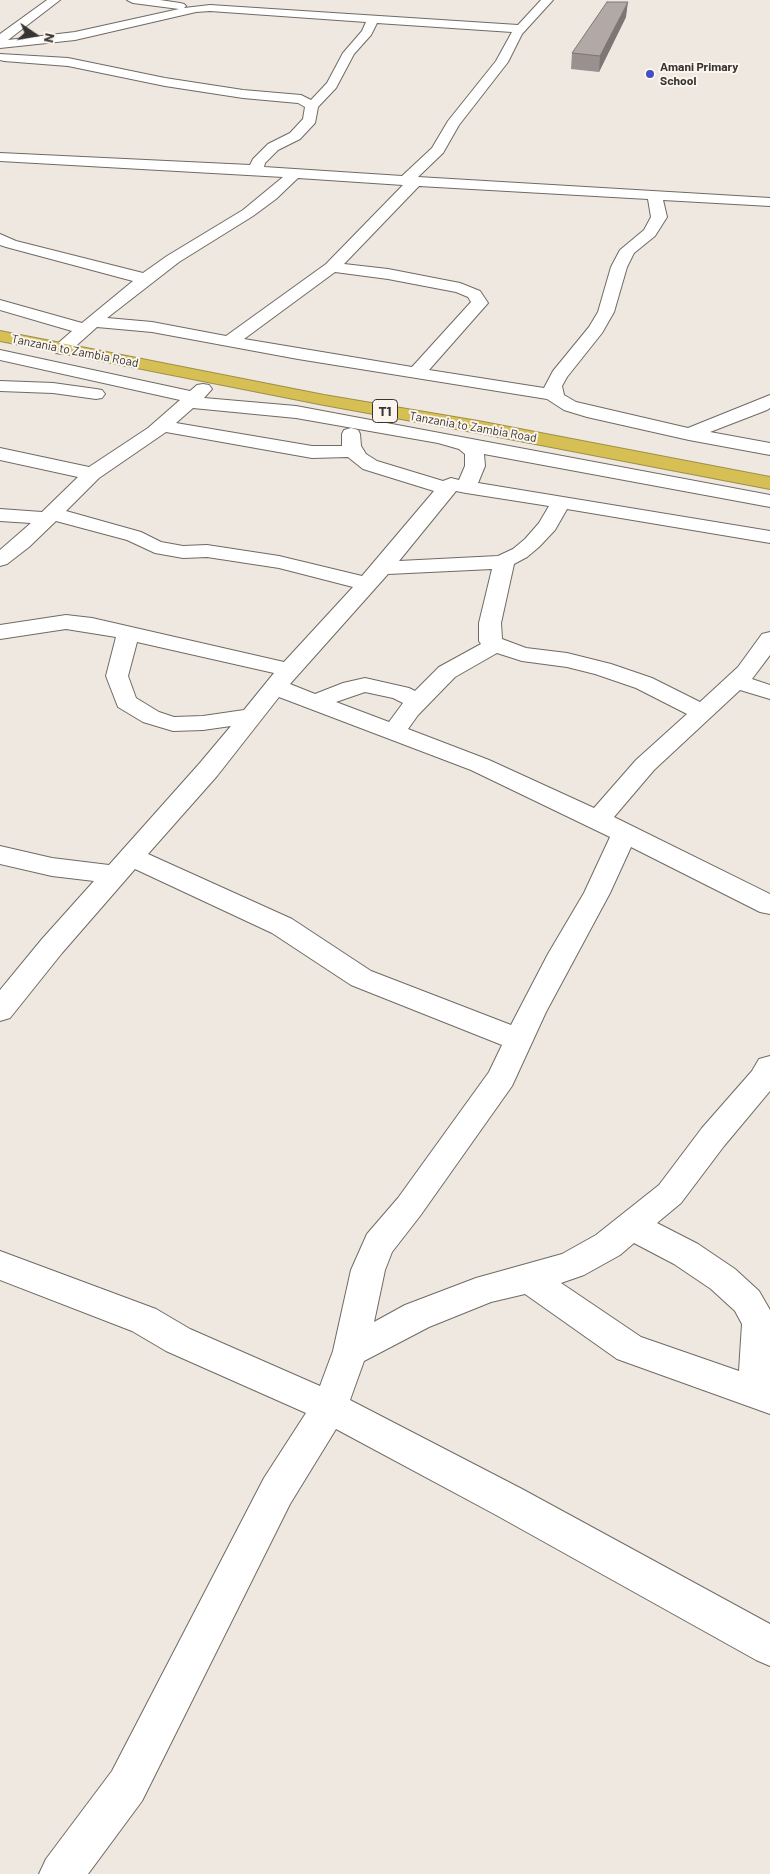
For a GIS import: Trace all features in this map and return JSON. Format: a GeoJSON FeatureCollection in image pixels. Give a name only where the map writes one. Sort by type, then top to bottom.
{"type":"FeatureCollection","features":[{"type":"Feature","properties":{"kind":"highway","name":"Tanzania to Zambia Road"},"geometry":{"type":"LineString","coordinates":[[0,336],[767,484]]}},
{"type":"Feature","properties":{"kind":"street"},"geometry":{"type":"LineString","coordinates":[[0,40],[54,0]]}},
{"type":"Feature","properties":{"kind":"street"},"geometry":{"type":"LineString","coordinates":[[134,0],[185,6],[210,21]]}},
{"type":"Feature","properties":{"kind":"street"},"geometry":{"type":"LineString","coordinates":[[228,342],[332,268],[438,150],[453,124],[502,62],[517,33],[547,0]]}},
{"type":"Feature","properties":{"kind":"street"},"geometry":{"type":"LineString","coordinates":[[0,44],[75,36],[192,10],[225,8],[521,29]]}},
{"type":"Feature","properties":{"kind":"street"},"geometry":{"type":"LineString","coordinates":[[256,170],[258,162],[273,148],[295,136],[310,120],[312,106],[332,85],[349,53],[363,37],[373,19]]}},
{"type":"Feature","properties":{"kind":"street"},"geometry":{"type":"LineString","coordinates":[[350,36],[363,37]]}},
{"type":"Feature","properties":{"kind":"street"},"geometry":{"type":"LineString","coordinates":[[0,57],[68,62],[115,70],[173,84],[243,94],[301,99],[312,106]]}},
{"type":"Feature","properties":{"kind":"street"},"geometry":{"type":"LineString","coordinates":[[0,157],[256,170],[295,174],[770,202]]}},
{"type":"Feature","properties":{"kind":"street"},"geometry":{"type":"LineString","coordinates":[[62,348],[88,325],[173,259],[248,213],[271,196],[295,174]]}},
{"type":"Feature","properties":{"kind":"street"},"geometry":{"type":"LineString","coordinates":[[655,195],[659,217],[650,233],[628,250],[619,267],[606,312],[596,329],[559,375],[553,386],[555,398],[570,406],[690,434],[770,449]]}},
{"type":"Feature","properties":{"kind":"street"},"geometry":{"type":"LineString","coordinates":[[0,239],[11,244],[99,268],[147,279]]}},
{"type":"Feature","properties":{"kind":"street"},"geometry":{"type":"LineString","coordinates":[[332,268],[388,274],[460,288],[474,294],[480,303],[416,373]]}},
{"type":"Feature","properties":{"kind":"street"},"geometry":{"type":"LineString","coordinates":[[0,305],[88,325],[152,328],[416,373],[555,394]]}},
{"type":"Feature","properties":{"kind":"street"},"geometry":{"type":"LineString","coordinates":[[0,355],[190,402]]}},
{"type":"Feature","properties":{"kind":"street"},"geometry":{"type":"LineString","coordinates":[[0,560],[22,543],[92,474],[162,426],[190,402],[213,378]]}},
{"type":"Feature","properties":{"kind":"street"},"geometry":{"type":"LineString","coordinates":[[0,386],[54,388],[296,412],[440,438],[466,445],[665,483],[770,501]]}},
{"type":"Feature","properties":{"kind":"street"},"geometry":{"type":"LineString","coordinates":[[690,434],[761,406],[770,400]]}},
{"type":"Feature","properties":{"kind":"street"},"geometry":{"type":"LineString","coordinates":[[348,422],[352,446],[355,452],[358,457],[370,465],[457,488],[770,538]]}},
{"type":"Feature","properties":{"kind":"street"},"geometry":{"type":"LineString","coordinates":[[162,426],[190,429],[312,452],[355,452]]}},
{"type":"Feature","properties":{"kind":"street"},"geometry":{"type":"LineString","coordinates":[[0,1010],[52,946],[208,770],[282,679],[374,576],[457,488],[475,466],[474,452],[466,445]]}},
{"type":"Feature","properties":{"kind":"street"},"geometry":{"type":"LineString","coordinates":[[0,454],[92,474]]}},
{"type":"Feature","properties":{"kind":"street"},"geometry":{"type":"LineString","coordinates":[[645,517],[665,483]]}},
{"type":"Feature","properties":{"kind":"street"},"geometry":{"type":"LineString","coordinates":[[0,515],[49,516],[134,536],[155,547],[183,552],[207,551],[374,576],[504,561],[520,553],[532,543],[548,526],[560,504]]}},
{"type":"Feature","properties":{"kind":"street"},"geometry":{"type":"LineString","coordinates":[[504,561],[490,623],[490,640],[495,645],[522,654],[567,660],[603,668],[644,683],[702,712]]}},
{"type":"Feature","properties":{"kind":"street"},"geometry":{"type":"LineString","coordinates":[[0,632],[66,622],[128,632],[282,679],[315,702],[480,765],[625,833],[770,905]]}},
{"type":"Feature","properties":{"kind":"street"},"geometry":{"type":"LineString","coordinates":[[128,632],[117,676],[126,702],[151,717],[173,724],[203,723],[252,716]]}},
{"type":"Feature","properties":{"kind":"street"},"geometry":{"type":"LineString","coordinates":[[598,820],[645,765],[746,672],[770,639]]}},
{"type":"Feature","properties":{"kind":"street"},"geometry":{"type":"LineString","coordinates":[[394,732],[418,702],[447,672],[495,645]]}},
{"type":"Feature","properties":{"kind":"street"},"geometry":{"type":"LineString","coordinates":[[736,682],[770,692]]}},
{"type":"Feature","properties":{"kind":"street"},"geometry":{"type":"LineString","coordinates":[[315,702],[351,688],[365,685],[401,693],[418,702]]}},
{"type":"Feature","properties":{"kind":"street"},"geometry":{"type":"LineString","coordinates":[[61,1874],[127,1786],[277,1491],[330,1407],[350,1351],[368,1270],[379,1244],[409,1207],[501,1078],[562,954],[597,893],[625,833]]}},
{"type":"Feature","properties":{"kind":"street"},"geometry":{"type":"LineString","coordinates":[[0,855],[52,867],[123,866],[282,926],[361,978],[519,1040]]}},
{"type":"Feature","properties":{"kind":"street"},"geometry":{"type":"LineString","coordinates":[[350,1351],[417,1316],[488,1288],[529,1280],[572,1266],[608,1245],[670,1194],[713,1137],[763,1079],[770,1068]]}},
{"type":"Feature","properties":{"kind":"street"},"geometry":{"type":"LineString","coordinates":[[529,1280],[629,1348],[763,1396],[760,1323],[747,1301],[723,1279],[686,1254],[632,1226]]}},
{"type":"Feature","properties":{"kind":"street"},"geometry":{"type":"LineString","coordinates":[[0,1265],[144,1320],[178,1340],[330,1407],[770,1646]]}},
{"type":"Feature","properties":{"kind":"building"},"geometry":{"type":"Polygon","coordinates":[[[607,2],[628,2],[600,56],[572,53],[607,2]]]}},
{"type":"Feature","properties":{"kind":"place","name":"Amani Primary School"},"geometry":{"type":"Point","coordinates":[650,74]}}]}
